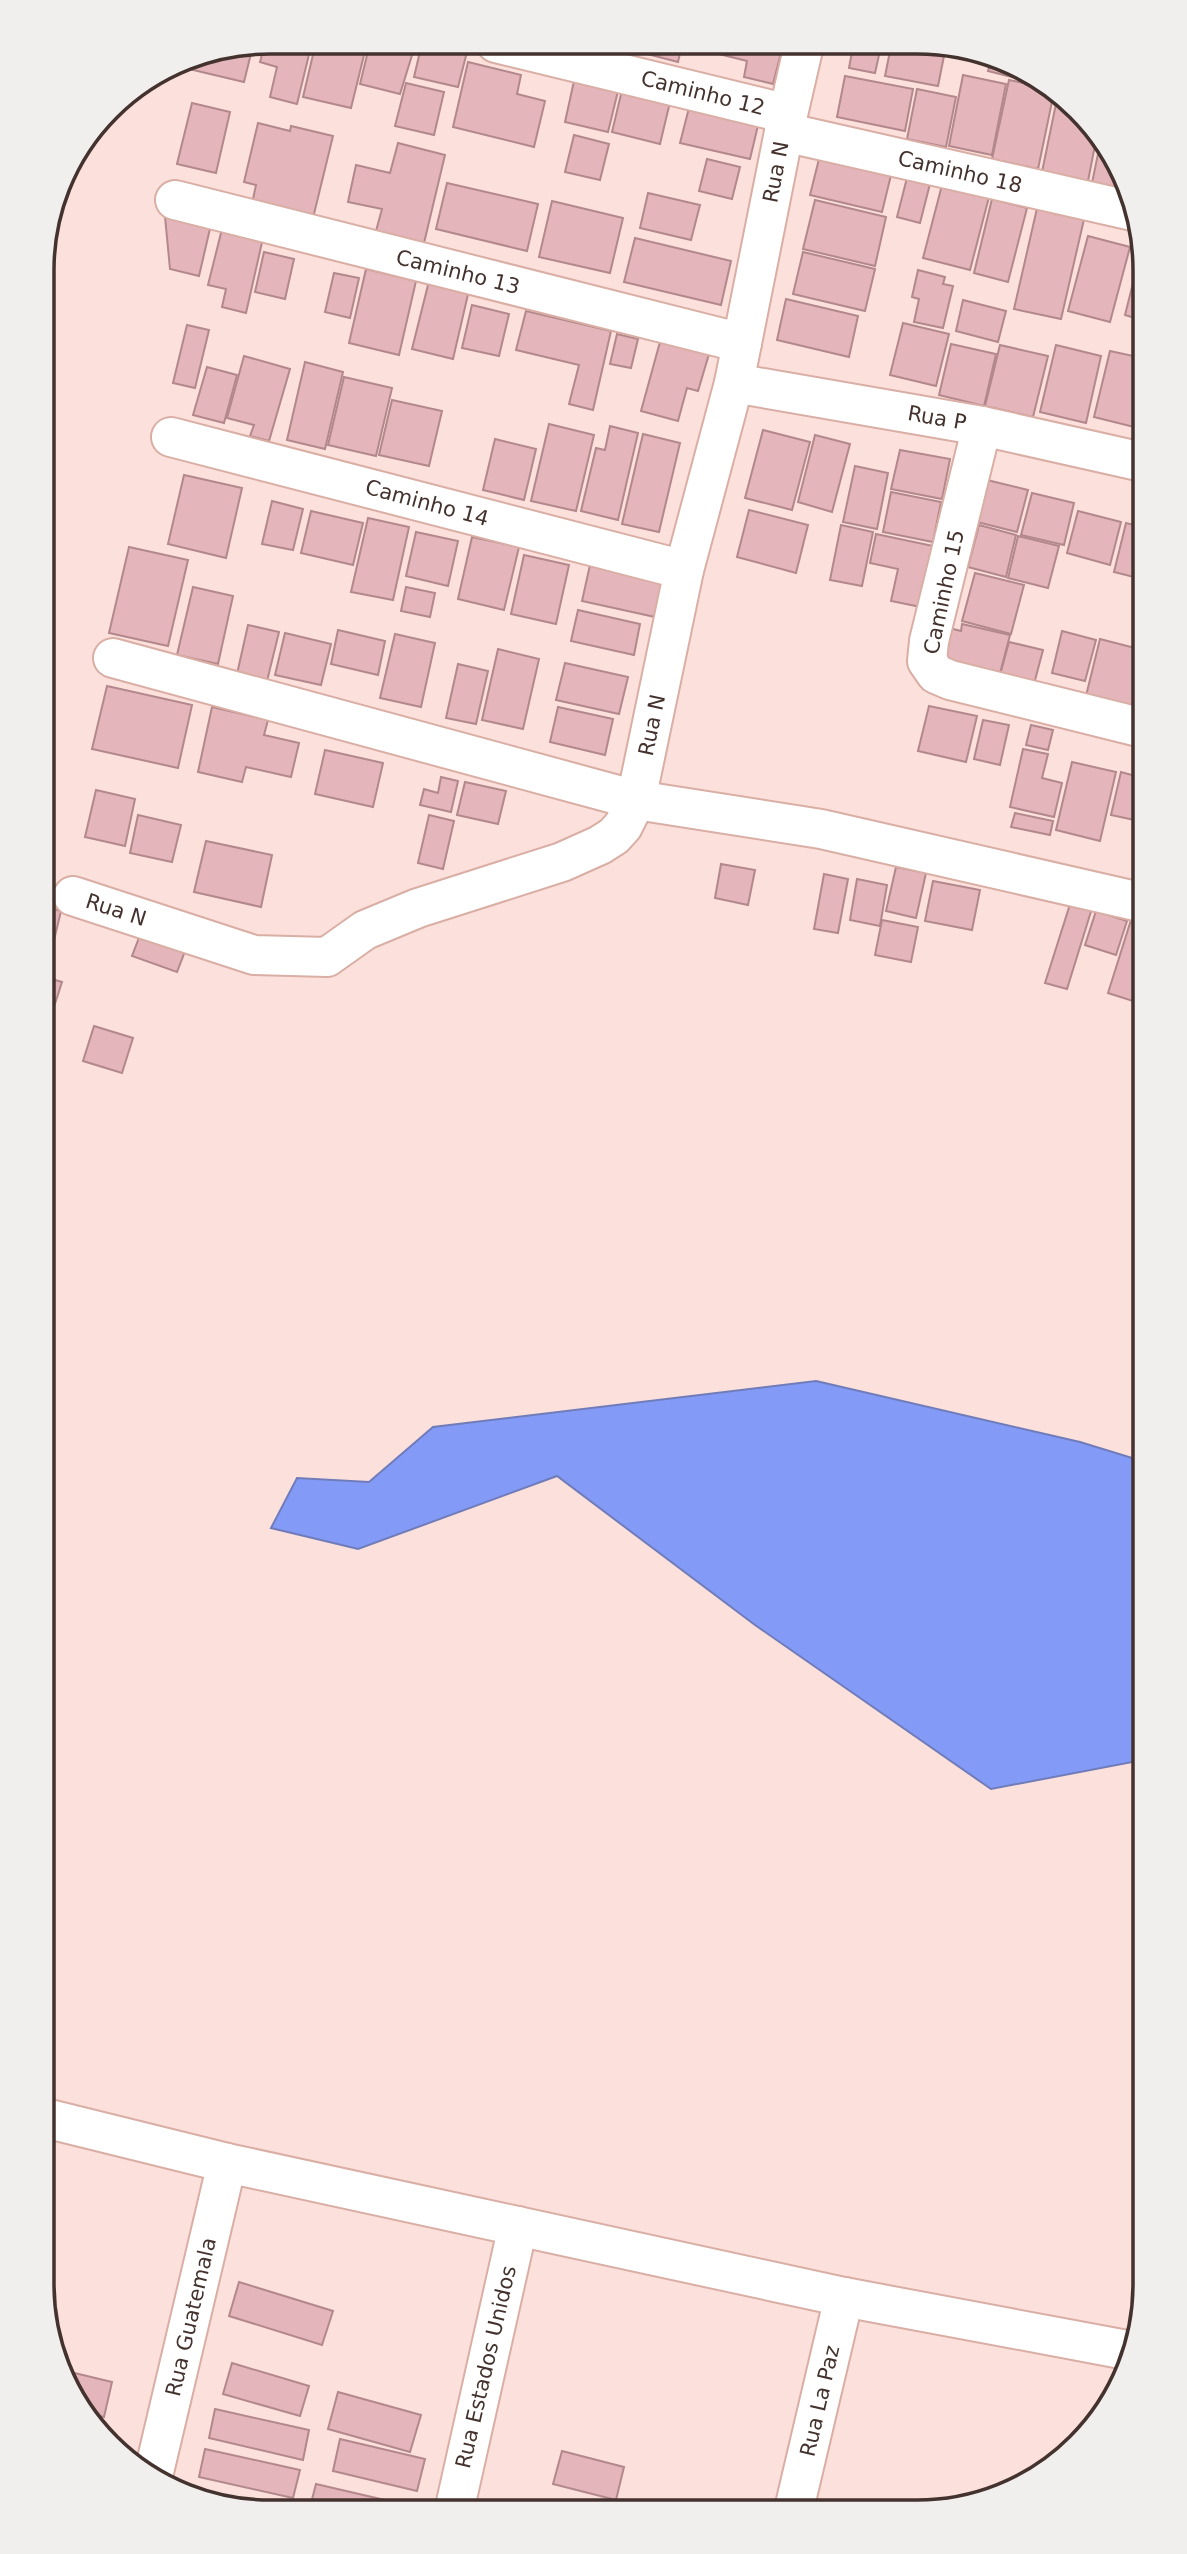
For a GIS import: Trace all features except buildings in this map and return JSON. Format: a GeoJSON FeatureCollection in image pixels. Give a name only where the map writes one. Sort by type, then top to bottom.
{"type":"FeatureCollection","features":[{"type":"Feature","properties":{"kind":"street","name":"Caminho 12"},"geometry":{"type":"LineString","coordinates":[[536,54],[786,123]]}},
{"type":"Feature","properties":{"kind":"street","name":"Rua N"},"geometry":{"type":"LineString","coordinates":[[73,896],[254,955],[327,957],[365,930],[418,908],[562,862],[600,845],[623,826],[636,800],[684,570],[734,383],[802,54]]}},
{"type":"Feature","properties":{"kind":"street","name":"Caminho 18"},"geometry":{"type":"LineString","coordinates":[[786,123],[1123,208]]}},
{"type":"Feature","properties":{"kind":"street","name":"Caminho 13"},"geometry":{"type":"LineString","coordinates":[[175,200],[742,343]]}},
{"type":"Feature","properties":{"kind":"street","name":"Rua P"},"geometry":{"type":"LineString","coordinates":[[734,383],[982,426],[1133,460]]}},
{"type":"Feature","properties":{"kind":"street","name":"Caminho 15"},"geometry":{"type":"LineString","coordinates":[[982,426],[929,642],[927,661],[936,674],[950,680],[1133,725]]}},
{"type":"Feature","properties":{"kind":"street","name":"Caminho 14"},"geometry":{"type":"LineString","coordinates":[[171,437],[684,570]]}},
{"type":"Feature","properties":{"kind":"street"},"geometry":{"type":"LineString","coordinates":[[113,658],[636,800],[821,829],[1133,900]]}},
{"type":"Feature","properties":{"kind":"street"},"geometry":{"type":"LineString","coordinates":[[54,2120],[228,2163],[844,2297],[1122,2349]]}},
{"type":"Feature","properties":{"kind":"street","name":"Rua Guatemala"},"geometry":{"type":"LineString","coordinates":[[155,2466],[228,2163]]}},
{"type":"Feature","properties":{"kind":"street","name":"Rua Estados Unidos"},"geometry":{"type":"LineString","coordinates":[[456,2500],[518,2227]]}},
{"type":"Feature","properties":{"kind":"street","name":"Rua La Paz"},"geometry":{"type":"LineString","coordinates":[[796,2500],[844,2297]]}},
{"type":"Feature","properties":{"kind":"water"},"geometry":{"type":"Polygon","coordinates":[[[816,1381],[1080,1442],[1132,1458],[1132,1762],[991,1789],[755,1625],[557,1476],[358,1549],[271,1528],[297,1478],[369,1482],[433,1427],[816,1381]]]}}]}
